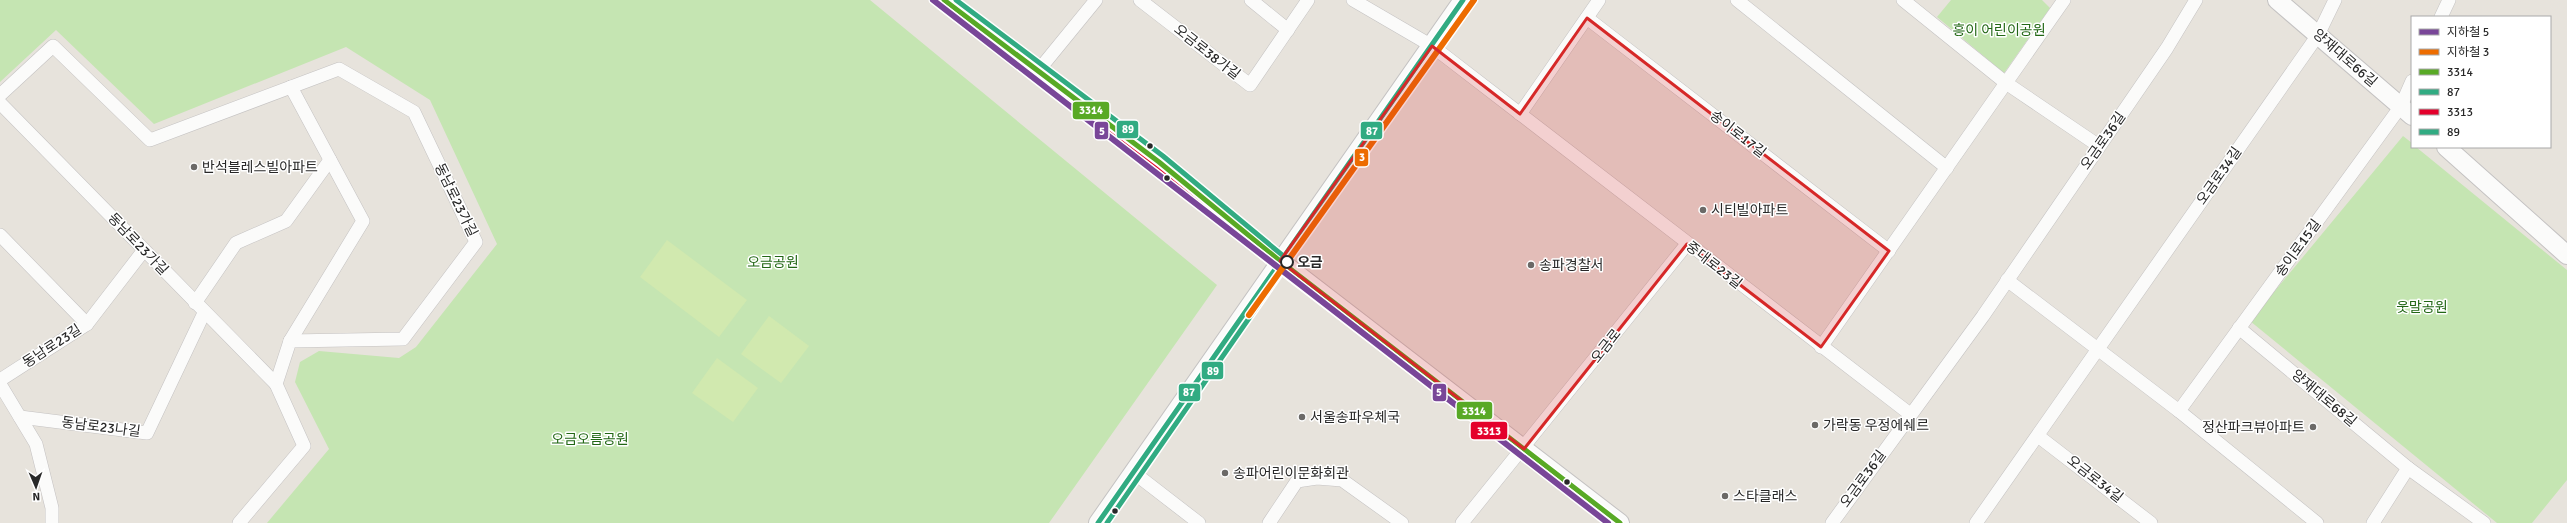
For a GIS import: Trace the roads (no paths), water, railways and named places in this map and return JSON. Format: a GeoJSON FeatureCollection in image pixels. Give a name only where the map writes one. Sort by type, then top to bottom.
{"type":"FeatureCollection","features":[{"type":"Feature","properties":{"kind":"main road"},"geometry":{"type":"LineString","coordinates":[[944,0],[1159,162],[1280,262],[1620,523]]}},
{"type":"Feature","properties":{"kind":"main road"},"geometry":{"type":"LineString","coordinates":[[1098,523],[1463,0]]}},
{"type":"Feature","properties":{"kind":"main road","name":"양재대로66길"},"geometry":{"type":"LineString","coordinates":[[2277,0],[2406,111]]}},
{"type":"Feature","properties":{"kind":"main road"},"geometry":{"type":"LineString","coordinates":[[2447,148],[2567,255]]}},
{"type":"Feature","properties":{"kind":"street"},"geometry":{"type":"LineString","coordinates":[[1038,71],[1096,0]]}},
{"type":"Feature","properties":{"kind":"street","name":"오금로38가길"},"geometry":{"type":"LineString","coordinates":[[1140,0],[1250,85],[1308,0]]}},
{"type":"Feature","properties":{"kind":"street"},"geometry":{"type":"LineString","coordinates":[[1251,0],[1288,30]]}},
{"type":"Feature","properties":{"kind":"street","name":"중대로23길"},"geometry":{"type":"LineString","coordinates":[[1353,0],[1432,46],[1687,244],[1910,414]]}},
{"type":"Feature","properties":{"kind":"street"},"geometry":{"type":"LineString","coordinates":[[1520,114],[1599,0]]}},
{"type":"Feature","properties":{"kind":"street"},"geometry":{"type":"LineString","coordinates":[[1737,0],[1947,168]]}},
{"type":"Feature","properties":{"kind":"street"},"geometry":{"type":"LineString","coordinates":[[1903,0],[2006,82],[2099,146]]}},
{"type":"Feature","properties":{"kind":"street"},"geometry":{"type":"LineString","coordinates":[[1821,347],[2064,0]]}},
{"type":"Feature","properties":{"kind":"street","name":"오금로36길"},"geometry":{"type":"LineString","coordinates":[[1832,523],[2007,280],[2167,48],[2196,0]]}},
{"type":"Feature","properties":{"kind":"street","name":"오금로34길"},"geometry":{"type":"LineString","coordinates":[[1981,522],[2038,436],[2318,35],[2335,0]]}},
{"type":"Feature","properties":{"kind":"street"},"geometry":{"type":"LineString","coordinates":[[2441,16],[2449,0]]}},
{"type":"Feature","properties":{"kind":"street","name":"송이로17길"},"geometry":{"type":"LineString","coordinates":[[1587,18],[1889,251]]}},
{"type":"Feature","properties":{"kind":"street","name":"동남로23가길"},"geometry":{"type":"LineString","coordinates":[[0,95],[53,46],[150,140],[339,69],[414,112],[476,242],[403,339],[290,341]]}},
{"type":"Feature","properties":{"kind":"street","name":"송이로15길"},"geometry":{"type":"LineString","coordinates":[[2179,411],[2239,328],[2406,111],[2411,86]]}},
{"type":"Feature","properties":{"kind":"street"},"geometry":{"type":"LineString","coordinates":[[276,384],[290,341],[363,220],[292,87]]}},
{"type":"Feature","properties":{"kind":"street","name":"동남로23가길"},"geometry":{"type":"LineString","coordinates":[[0,103],[199,308],[276,384],[304,446],[239,523]]}},
{"type":"Feature","properties":{"kind":"street","name":"동남로23나길"},"geometry":{"type":"LineString","coordinates":[[20,416],[147,433],[199,308],[236,243],[286,221],[330,160]]}},
{"type":"Feature","properties":{"kind":"street"},"geometry":{"type":"LineString","coordinates":[[0,235],[87,324]]}},
{"type":"Feature","properties":{"kind":"street","name":"오금로"},"geometry":{"type":"LineString","coordinates":[[1462,523],[1524,449],[1687,244]]}},
{"type":"Feature","properties":{"kind":"street","name":"동남로23길"},"geometry":{"type":"LineString","coordinates":[[0,380],[87,324],[144,250]]}},
{"type":"Feature","properties":{"kind":"street"},"geometry":{"type":"LineString","coordinates":[[2007,280],[2179,411],[2317,523]]}},
{"type":"Feature","properties":{"kind":"street","name":"양재대로68길"},"geometry":{"type":"LineString","coordinates":[[2239,328],[2408,468],[2484,523]]}},
{"type":"Feature","properties":{"kind":"street"},"geometry":{"type":"LineString","coordinates":[[0,384],[36,444],[52,508],[52,523]]}},
{"type":"Feature","properties":{"kind":"street","name":"오금로34길"},"geometry":{"type":"LineString","coordinates":[[2038,436],[2151,523]]}},
{"type":"Feature","properties":{"kind":"street"},"geometry":{"type":"LineString","coordinates":[[2373,523],[2408,468]]}},
{"type":"Feature","properties":{"kind":"street"},"geometry":{"type":"LineString","coordinates":[[1133,472],[1199,523]]}},
{"type":"Feature","properties":{"kind":"street"},"geometry":{"type":"LineString","coordinates":[[1269,523],[1297,481],[1317,478],[1342,480],[1402,523]]}},
{"type":"Feature","properties":{"kind":"metro line","name":"5"},"geometry":{"type":"LineString","coordinates":[[933,0],[1608,523]]}},
{"type":"Feature","properties":{"kind":"metro line","name":"3"},"geometry":{"type":"LineString","coordinates":[[1249,315],[1474,0]]}},
{"type":"Feature","properties":{"kind":"place","name":"반석블레스빌아파트"},"geometry":{"type":"Point","coordinates":[194,167]}},
{"type":"Feature","properties":{"kind":"place","name":"시티빌아파트"},"geometry":{"type":"Point","coordinates":[1703,210]}},
{"type":"Feature","properties":{"kind":"place","name":"오금"},"geometry":{"type":"Point","coordinates":[1287,262]}},
{"type":"Feature","properties":{"kind":"place","name":"송파경찰서"},"geometry":{"type":"Point","coordinates":[1531,265]}},
{"type":"Feature","properties":{"kind":"place","name":"서울송파우체국"},"geometry":{"type":"Point","coordinates":[1302,417]}},
{"type":"Feature","properties":{"kind":"place","name":"가락동 우정에쉐르"},"geometry":{"type":"Point","coordinates":[1815,425]}},
{"type":"Feature","properties":{"kind":"place","name":"정산파크뷰아파트"},"geometry":{"type":"Point","coordinates":[2313,427]}},
{"type":"Feature","properties":{"kind":"place","name":"송파어린이문화회관"},"geometry":{"type":"Point","coordinates":[1225,473]}},
{"type":"Feature","properties":{"kind":"place","name":"스타클래스"},"geometry":{"type":"Point","coordinates":[1725,496]}},
{"type":"Feature","properties":{"kind":"park label","name":"흥이 어린이공원"},"geometry":{"type":"Point","coordinates":[1999,30]}},
{"type":"Feature","properties":{"kind":"park label","name":"오금공원"},"geometry":{"type":"Point","coordinates":[773,262]}},
{"type":"Feature","properties":{"kind":"park label","name":"웃말공원"},"geometry":{"type":"Point","coordinates":[2422,307]}},
{"type":"Feature","properties":{"kind":"park label","name":"오금오름공원"},"geometry":{"type":"Point","coordinates":[590,439]}}]}
